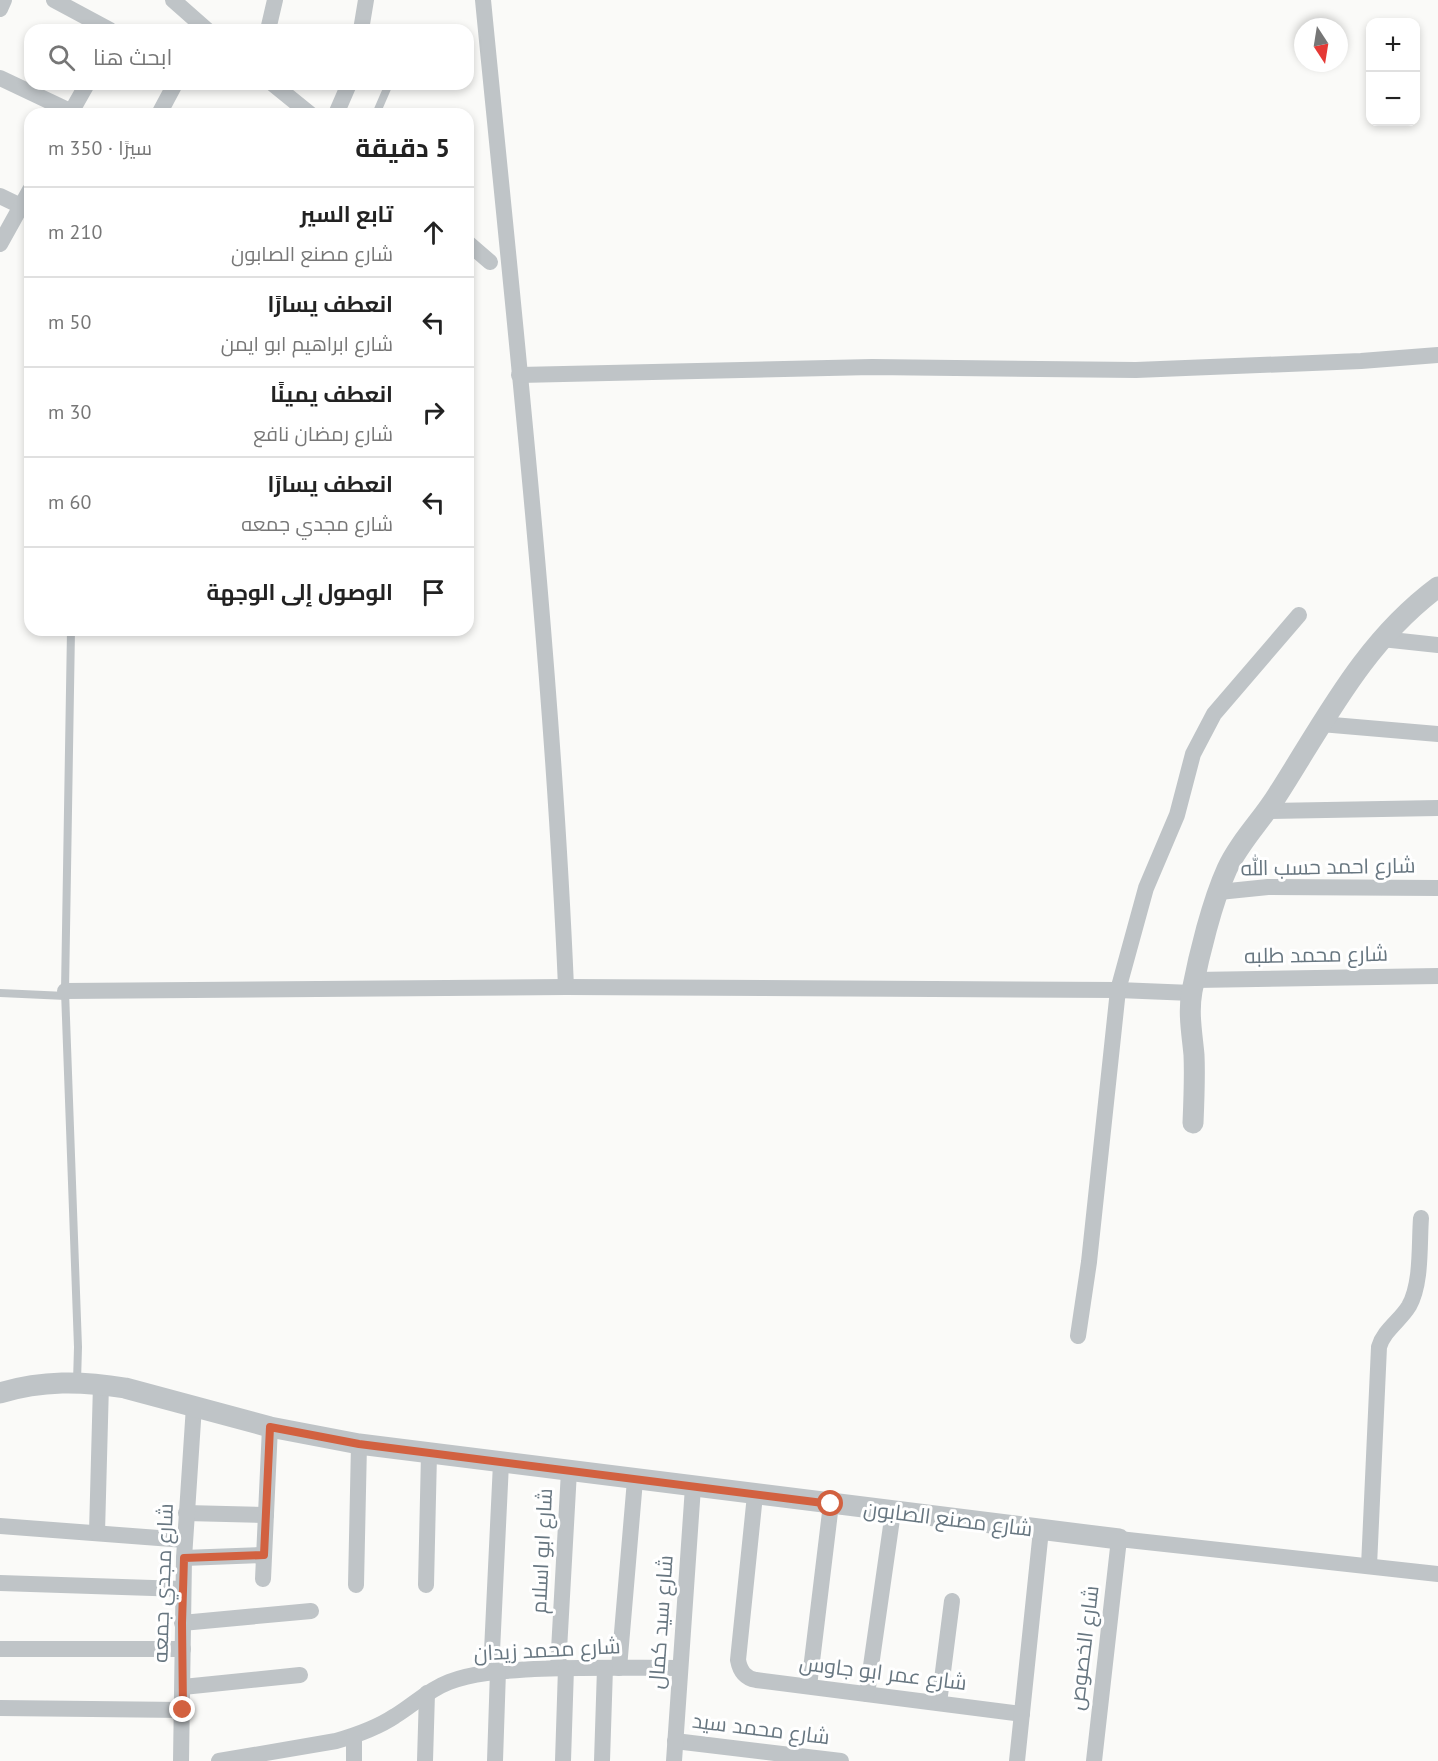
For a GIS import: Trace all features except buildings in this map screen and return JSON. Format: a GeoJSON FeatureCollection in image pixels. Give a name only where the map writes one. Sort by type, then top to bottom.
{"type":"FeatureCollection","features":[{"type":"Feature","properties":{"kind":"street"},"geometry":{"type":"LineString","coordinates":[[0,9],[4,0]]}},
{"type":"Feature","properties":{"kind":"street"},"geometry":{"type":"LineString","coordinates":[[54,0],[99,24]]}},
{"type":"Feature","properties":{"kind":"street"},"geometry":{"type":"LineString","coordinates":[[173,0],[199,24]]}},
{"type":"Feature","properties":{"kind":"street"},"geometry":{"type":"LineString","coordinates":[[269,24],[275,0]]}},
{"type":"Feature","properties":{"kind":"street"},"geometry":{"type":"LineString","coordinates":[[362,24],[366,0]]}},
{"type":"Feature","properties":{"kind":"street"},"geometry":{"type":"LineString","coordinates":[[483,0],[519,375],[560,850],[567,987]]}},
{"type":"Feature","properties":{"kind":"street"},"geometry":{"type":"LineString","coordinates":[[0,78],[24,90]]}},
{"type":"Feature","properties":{"kind":"street"},"geometry":{"type":"LineString","coordinates":[[24,90],[61,108]]}},
{"type":"Feature","properties":{"kind":"street"},"geometry":{"type":"LineString","coordinates":[[74,108],[84,90]]}},
{"type":"Feature","properties":{"kind":"street"},"geometry":{"type":"LineString","coordinates":[[162,108],[172,90]]}},
{"type":"Feature","properties":{"kind":"street"},"geometry":{"type":"LineString","coordinates":[[280,90],[303,108]]}},
{"type":"Feature","properties":{"kind":"street"},"geometry":{"type":"LineString","coordinates":[[339,108],[346,90]]}},
{"type":"Feature","properties":{"kind":"street"},"geometry":{"type":"LineString","coordinates":[[0,196],[24,208]]}},
{"type":"Feature","properties":{"kind":"street"},"geometry":{"type":"LineString","coordinates":[[0,244],[24,212]]}},
{"type":"Feature","properties":{"kind":"street"},"geometry":{"type":"LineString","coordinates":[[474,248],[490,262]]}},
{"type":"Feature","properties":{"kind":"street"},"geometry":{"type":"LineString","coordinates":[[519,375],[872,367],[941,370],[1136,370],[1438,355]]}},
{"type":"Feature","properties":{"kind":"street"},"geometry":{"type":"LineString","coordinates":[[1192,1123],[1194,1072],[1190,1023],[1193,987],[1227,870],[1238,849],[1267,811],[1339,694],[1382,639],[1433,594]]}},
{"type":"Feature","properties":{"kind":"street"},"geometry":{"type":"LineString","coordinates":[[1078,1335],[1123,990],[1146,888],[1177,815],[1188,772],[1201,736],[1214,714],[1299,615]]}},
{"type":"Feature","properties":{"kind":"street"},"geometry":{"type":"LineString","coordinates":[[1382,639],[1438,645]]}},
{"type":"Feature","properties":{"kind":"street"},"geometry":{"type":"LineString","coordinates":[[1321,724],[1438,734]]}},
{"type":"Feature","properties":{"kind":"street"},"geometry":{"type":"LineString","coordinates":[[1267,811],[1438,808]]}},
{"type":"Feature","properties":{"kind":"street","name":"شارع احمد حسب الله"},"geometry":{"type":"LineString","coordinates":[[1219,892],[1268,887],[1438,888]]}},
{"type":"Feature","properties":{"kind":"street","name":"شارع محمد طلبه"},"geometry":{"type":"LineString","coordinates":[[65,994],[567,987],[1166,992],[1193,987],[1438,976]]}},
{"type":"Feature","properties":{"kind":"street"},"geometry":{"type":"LineString","coordinates":[[1369,1566],[1378,1347],[1382,1337],[1407,1310],[1413,1299],[1416,1287],[1421,1218]]}},
{"type":"Feature","properties":{"kind":"street","name":"شارع مصنع الصابون"},"geometry":{"type":"LineString","coordinates":[[0,1393],[38,1384],[77,1382],[101,1384],[125,1388],[270,1427],[359,1444],[429,1454],[1115,1539],[1438,1574]]}},
{"type":"Feature","properties":{"kind":"street"},"geometry":{"type":"LineString","coordinates":[[97,1533],[101,1384]]}},
{"type":"Feature","properties":{"kind":"street","name":"شارع مجدي جمعه"},"geometry":{"type":"LineString","coordinates":[[181,1761],[184,1558],[194,1406]]}},
{"type":"Feature","properties":{"kind":"street"},"geometry":{"type":"LineString","coordinates":[[263,1579],[270,1427]]}},
{"type":"Feature","properties":{"kind":"street"},"geometry":{"type":"LineString","coordinates":[[356,1586],[359,1444]]}},
{"type":"Feature","properties":{"kind":"street"},"geometry":{"type":"LineString","coordinates":[[426,1585],[429,1454]]}},
{"type":"Feature","properties":{"kind":"street"},"geometry":{"type":"LineString","coordinates":[[495,1761],[494,1672],[501,1463]]}},
{"type":"Feature","properties":{"kind":"street","name":"شارع ابو اسلام"},"geometry":{"type":"LineString","coordinates":[[563,1761],[562,1668],[569,1472]]}},
{"type":"Feature","properties":{"kind":"street"},"geometry":{"type":"LineString","coordinates":[[602,1761],[635,1480]]}},
{"type":"Feature","properties":{"kind":"street","name":"شارع سيد كمال"},"geometry":{"type":"LineString","coordinates":[[674,1761],[693,1487]]}},
{"type":"Feature","properties":{"kind":"street","name":"شارع عمر ابو جاوس"},"geometry":{"type":"LineString","coordinates":[[755,1495],[739,1654],[739,1665],[750,1679],[1022,1714]]}},
{"type":"Feature","properties":{"kind":"street"},"geometry":{"type":"LineString","coordinates":[[809,1686],[831,1504]]}},
{"type":"Feature","properties":{"kind":"street"},"geometry":{"type":"LineString","coordinates":[[867,1694],[893,1512]]}},
{"type":"Feature","properties":{"kind":"street"},"geometry":{"type":"LineString","coordinates":[[186,1513],[266,1515]]}},
{"type":"Feature","properties":{"kind":"street"},"geometry":{"type":"LineString","coordinates":[[0,1526],[185,1540]]}},
{"type":"Feature","properties":{"kind":"street"},"geometry":{"type":"LineString","coordinates":[[1017,1761],[1048,1531]]}},
{"type":"Feature","properties":{"kind":"street","name":"شارع الخصوص"},"geometry":{"type":"LineString","coordinates":[[1094,1761],[1115,1539]]}},
{"type":"Feature","properties":{"kind":"street"},"geometry":{"type":"LineString","coordinates":[[184,1558],[264,1555]]}},
{"type":"Feature","properties":{"kind":"street"},"geometry":{"type":"LineString","coordinates":[[0,1583],[183,1589]]}},
{"type":"Feature","properties":{"kind":"street"},"geometry":{"type":"LineString","coordinates":[[939,1703],[952,1601]]}},
{"type":"Feature","properties":{"kind":"street"},"geometry":{"type":"LineString","coordinates":[[182,1623],[311,1611]]}},
{"type":"Feature","properties":{"kind":"street"},"geometry":{"type":"LineString","coordinates":[[0,1649],[183,1649]]}},
{"type":"Feature","properties":{"kind":"street","name":"شارع محمد زيدان"},"geometry":{"type":"LineString","coordinates":[[219,1761],[354,1736],[394,1717],[428,1693],[447,1683],[468,1676],[562,1668],[680,1668]]}},
{"type":"Feature","properties":{"kind":"street"},"geometry":{"type":"LineString","coordinates":[[183,1687],[300,1675]]}},
{"type":"Feature","properties":{"kind":"street"},"geometry":{"type":"LineString","coordinates":[[425,1761],[428,1693]]}},
{"type":"Feature","properties":{"kind":"street"},"geometry":{"type":"LineString","coordinates":[[0,1708],[183,1710]]}},
{"type":"Feature","properties":{"kind":"street"},"geometry":{"type":"LineString","coordinates":[[354,1736],[354,1761]]}},
{"type":"Feature","properties":{"kind":"street","name":"شارع محمد سيد"},"geometry":{"type":"LineString","coordinates":[[675,1741],[841,1761]]}},
{"type":"Feature","properties":{"kind":"lane"},"geometry":{"type":"LineString","coordinates":[[379,108],[386,90]]}},
{"type":"Feature","properties":{"kind":"lane"},"geometry":{"type":"LineString","coordinates":[[71,636],[65,994],[78,1347],[77,1382]]}},
{"type":"Feature","properties":{"kind":"lane"},"geometry":{"type":"LineString","coordinates":[[0,993],[65,994]]}},
{"type":"Feature","properties":{"kind":"route"},"geometry":{"type":"LineString","coordinates":[[183,1710],[184,1558],[264,1555],[270,1427],[359,1444],[831,1504]]}}]}
